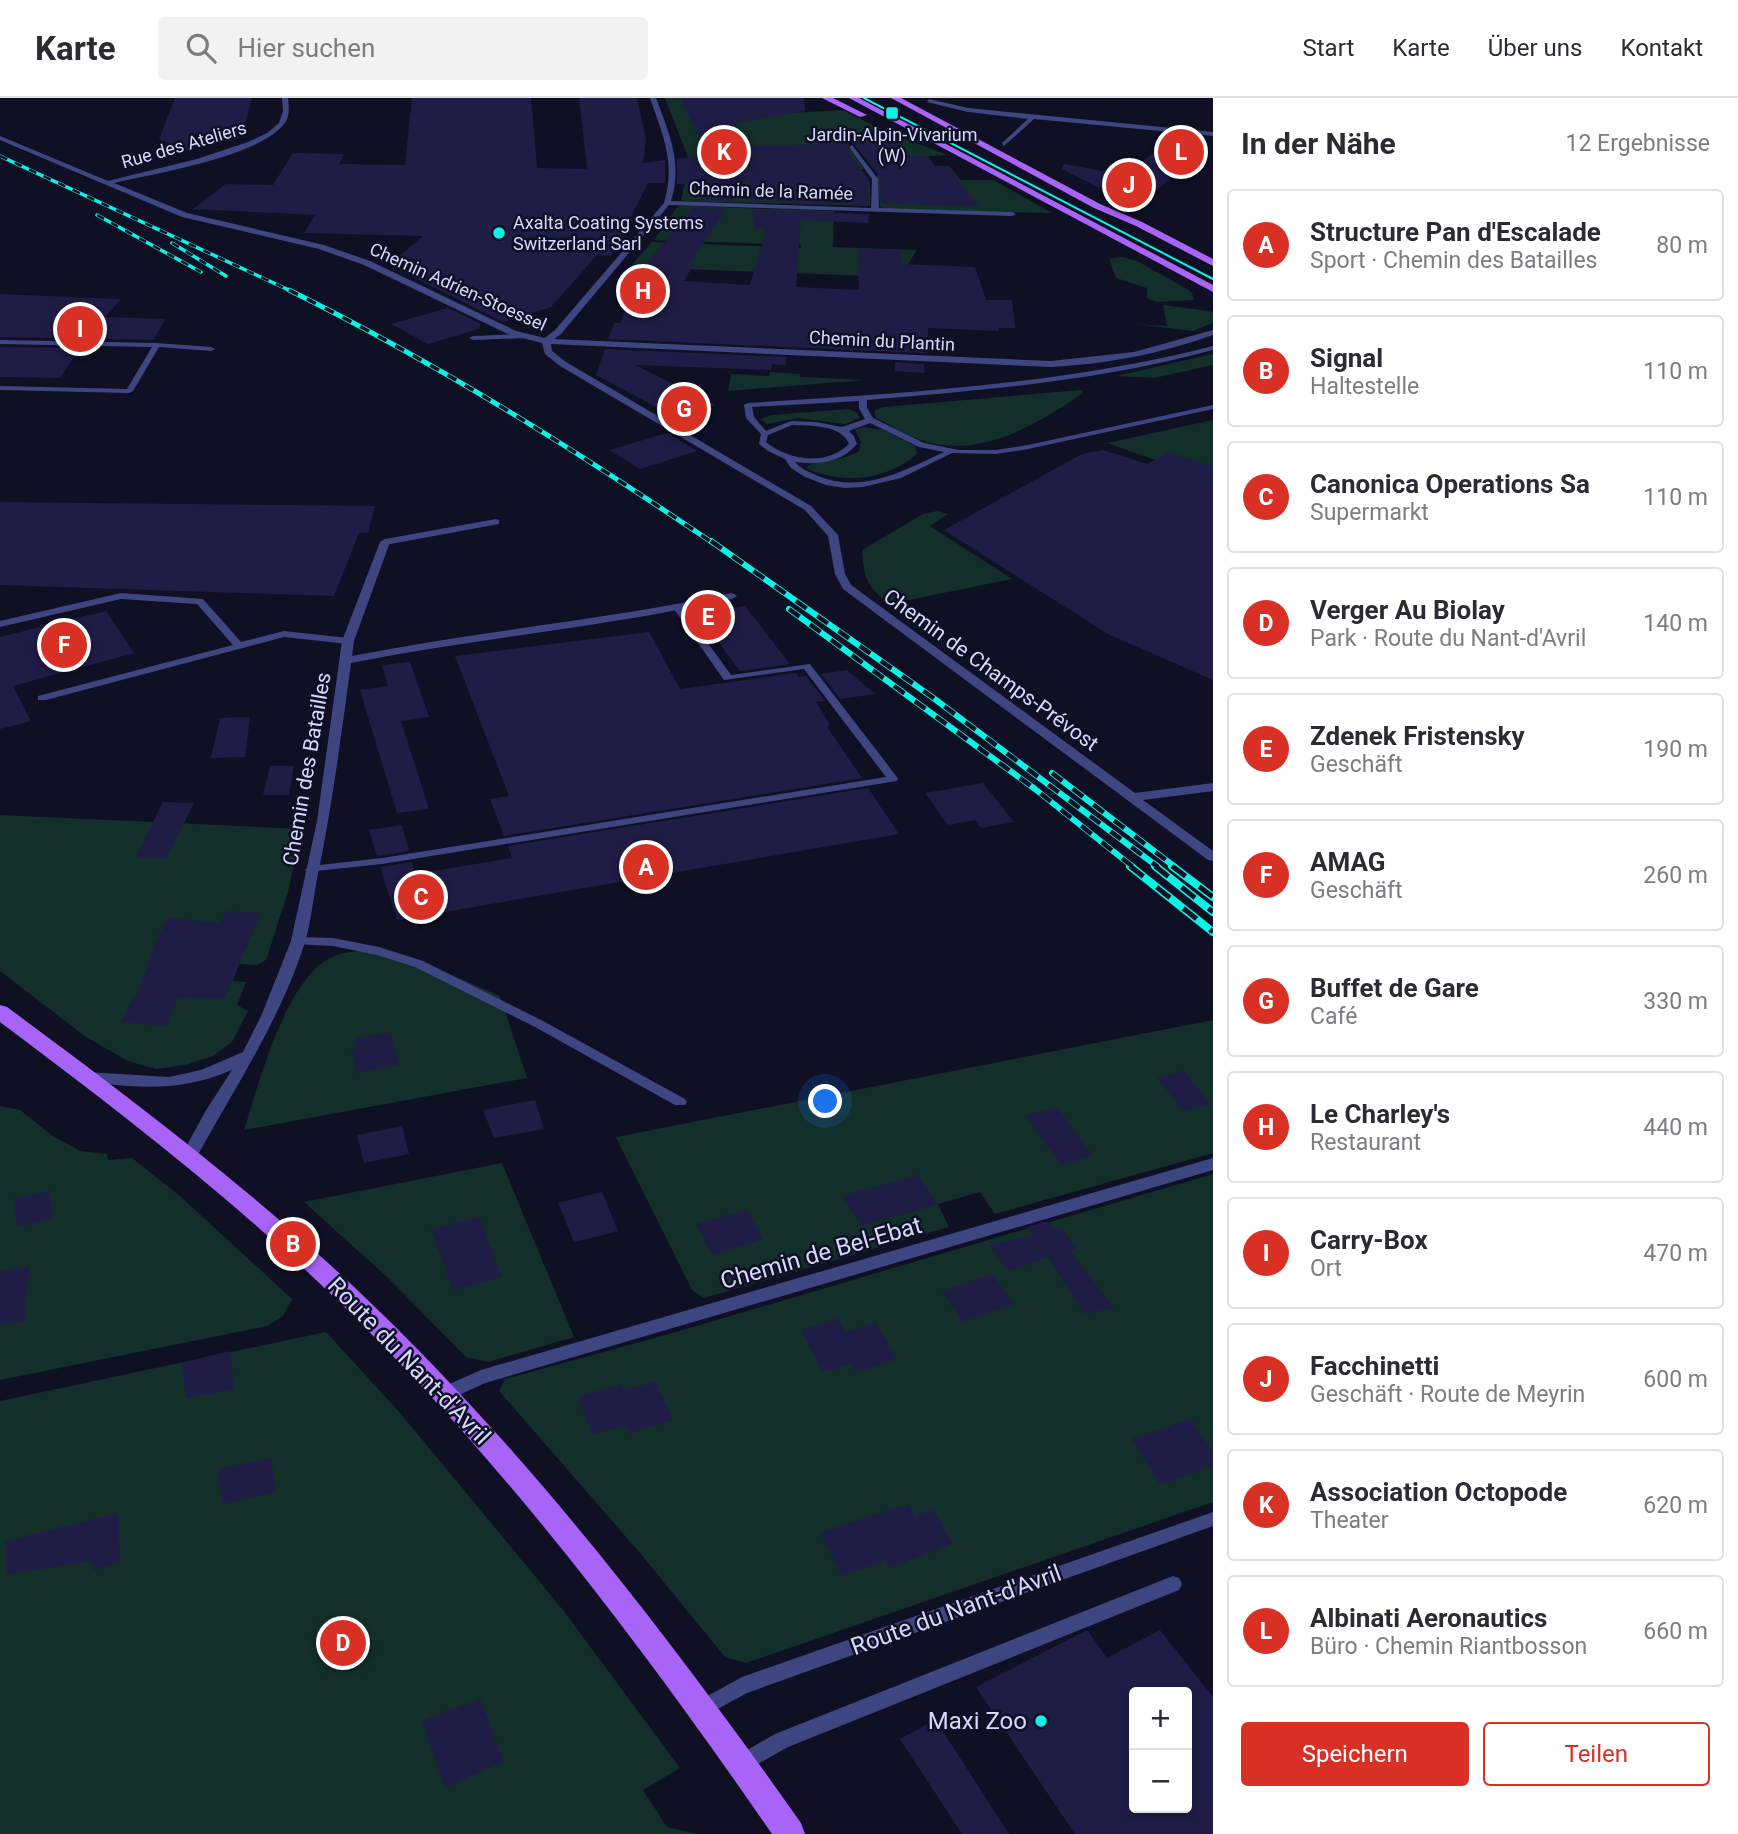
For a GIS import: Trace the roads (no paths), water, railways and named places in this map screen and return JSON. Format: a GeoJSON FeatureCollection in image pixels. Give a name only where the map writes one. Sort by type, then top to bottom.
{"type":"FeatureCollection","features":[{"type":"Feature","properties":{"kind":"main road"},"geometry":{"type":"LineString","coordinates":[[826,98],[906,137],[962,154]]}},
{"type":"Feature","properties":{"kind":"main road"},"geometry":{"type":"LineString","coordinates":[[853,98],[1213,289]]}},
{"type":"Feature","properties":{"kind":"main road"},"geometry":{"type":"LineString","coordinates":[[895,98],[1097,206],[1139,224],[1213,263]]}},
{"type":"Feature","properties":{"kind":"main road"},"geometry":{"type":"LineString","coordinates":[[926,99],[964,120]]}},
{"type":"Feature","properties":{"kind":"main road"},"geometry":{"type":"LineString","coordinates":[[999,141],[1111,203],[1139,224]]}},
{"type":"Feature","properties":{"kind":"main road","name":"Route du Nant-d'Avril"},"geometry":{"type":"LineString","coordinates":[[0,1012],[189,1156],[344,1291],[444,1394],[526,1485],[622,1600],[790,1834]]}},
{"type":"Feature","properties":{"kind":"street","name":"Rue des Ateliers"},"geometry":{"type":"LineString","coordinates":[[106,183],[253,143],[280,127],[285,118],[285,98]]}},
{"type":"Feature","properties":{"kind":"street"},"geometry":{"type":"LineString","coordinates":[[546,341],[558,332],[667,203],[673,189],[675,160],[653,98]]}},
{"type":"Feature","properties":{"kind":"street"},"geometry":{"type":"LineString","coordinates":[[926,99],[968,110],[1213,134]]}},
{"type":"Feature","properties":{"kind":"street"},"geometry":{"type":"LineString","coordinates":[[999,141],[1033,117]]}},
{"type":"Feature","properties":{"kind":"street","name":"Chemin Adrien-Stoessel"},"geometry":{"type":"LineString","coordinates":[[0,138],[185,215],[342,254],[523,336],[546,341],[548,352],[563,364],[808,508],[833,534],[838,564]]}},
{"type":"Feature","properties":{"kind":"street","name":"Chemin de la Ramée"},"geometry":{"type":"LineString","coordinates":[[852,147],[875,179],[875,210]]}},
{"type":"Feature","properties":{"kind":"street","name":"Chemin de la Ramée"},"geometry":{"type":"LineString","coordinates":[[667,203],[1012,214]]}},
{"type":"Feature","properties":{"kind":"street","name":"Chemin du Plantin"},"geometry":{"type":"LineString","coordinates":[[546,341],[1051,364],[1128,357],[1158,351],[1213,332]]}},
{"type":"Feature","properties":{"kind":"street"},"geometry":{"type":"LineString","coordinates":[[346,661],[348,641],[385,542]]}},
{"type":"Feature","properties":{"kind":"street","name":"Chemin de Champs-Prévost"},"geometry":{"type":"LineString","coordinates":[[838,564],[842,581],[854,593],[1213,856]]}},
{"type":"Feature","properties":{"kind":"street","name":"Chemin des Batailles"},"geometry":{"type":"LineString","coordinates":[[189,1156],[248,1055],[274,1003],[298,941],[323,821],[346,661],[397,650],[679,609],[733,596]]}},
{"type":"Feature","properties":{"kind":"street"},"geometry":{"type":"LineString","coordinates":[[1134,797],[1213,788]]}},
{"type":"Feature","properties":{"kind":"street"},"geometry":{"type":"LineString","coordinates":[[87,1077],[146,1083],[182,1082],[219,1071],[248,1055]]}},
{"type":"Feature","properties":{"kind":"street","name":"Chemin de Bel-Ebat"},"geometry":{"type":"LineString","coordinates":[[444,1394],[481,1377],[1213,1164]]}},
{"type":"Feature","properties":{"kind":"lane"},"geometry":{"type":"LineString","coordinates":[[473,338],[523,336]]}},
{"type":"Feature","properties":{"kind":"lane"},"geometry":{"type":"LineString","coordinates":[[0,342],[156,348]]}},
{"type":"Feature","properties":{"kind":"lane"},"geometry":{"type":"LineString","coordinates":[[74,348],[211,349]]}},
{"type":"Feature","properties":{"kind":"lane"},"geometry":{"type":"LineString","coordinates":[[0,388],[130,391],[156,348]]}},
{"type":"Feature","properties":{"kind":"lane"},"geometry":{"type":"LineString","coordinates":[[765,434],[750,418],[748,405],[863,398],[1070,378],[1213,348]]}},
{"type":"Feature","properties":{"kind":"lane"},"geometry":{"type":"LineString","coordinates":[[863,398],[863,408],[870,420],[914,442],[949,452],[996,452],[1028,447],[1213,407]]}},
{"type":"Feature","properties":{"kind":"lane"},"geometry":{"type":"LineString","coordinates":[[843,430],[870,420]]}},
{"type":"Feature","properties":{"kind":"lane"},"geometry":{"type":"LineString","coordinates":[[791,423],[816,424],[843,430],[850,436],[853,444],[840,456],[813,460],[789,458],[766,447],[762,442],[765,434],[791,423]]}},
{"type":"Feature","properties":{"kind":"lane"},"geometry":{"type":"LineString","coordinates":[[789,458],[795,468],[815,479],[852,487],[872,485],[900,477],[949,452]]}},
{"type":"Feature","properties":{"kind":"lane"},"geometry":{"type":"LineString","coordinates":[[385,542],[496,522]]}},
{"type":"Feature","properties":{"kind":"lane"},"geometry":{"type":"LineString","coordinates":[[0,624],[121,596],[200,601],[239,646]]}},
{"type":"Feature","properties":{"kind":"lane"},"geometry":{"type":"LineString","coordinates":[[311,870],[893,779],[807,666],[728,678],[679,609]]}},
{"type":"Feature","properties":{"kind":"lane"},"geometry":{"type":"LineString","coordinates":[[42,698],[284,634],[348,641]]}},
{"type":"Feature","properties":{"kind":"lane"},"geometry":{"type":"LineString","coordinates":[[298,941],[333,942],[379,951],[419,964],[539,1024],[680,1102]]}},
{"type":"Feature","properties":{"kind":"lane","name":"Route du Nant-d'Avril"},"geometry":{"type":"LineString","coordinates":[[702,1709],[742,1686],[1213,1519]]}},
{"type":"Feature","properties":{"kind":"lane"},"geometry":{"type":"LineString","coordinates":[[741,1764],[782,1740],[1173,1584]]}},
{"type":"Feature","properties":{"kind":"tram line"},"geometry":{"type":"LineString","coordinates":[[864,98],[1213,279]]}},
{"type":"Feature","properties":{"kind":"railway"},"geometry":{"type":"LineString","coordinates":[[0,156],[292,292]]}},
{"type":"Feature","properties":{"kind":"railway"},"geometry":{"type":"LineString","coordinates":[[97,215],[201,272]]}},
{"type":"Feature","properties":{"kind":"railway"},"geometry":{"type":"LineString","coordinates":[[172,243],[226,276]]}},
{"type":"Feature","properties":{"kind":"railway"},"geometry":{"type":"LineString","coordinates":[[292,292],[399,347],[505,409],[713,543]]}},
{"type":"Feature","properties":{"kind":"railway"},"geometry":{"type":"LineString","coordinates":[[711,541],[932,697],[1158,867]]}},
{"type":"Feature","properties":{"kind":"railway"},"geometry":{"type":"LineString","coordinates":[[789,609],[1035,789],[1133,867]]}},
{"type":"Feature","properties":{"kind":"railway"},"geometry":{"type":"LineString","coordinates":[[1052,773],[1175,867]]}},
{"type":"Feature","properties":{"kind":"railway"},"geometry":{"type":"LineString","coordinates":[[1130,866],[1213,932]]}},
{"type":"Feature","properties":{"kind":"railway"},"geometry":{"type":"LineString","coordinates":[[1155,866],[1213,912]]}},
{"type":"Feature","properties":{"kind":"railway"},"geometry":{"type":"LineString","coordinates":[[1172,866],[1213,897]]}},
{"type":"Feature","properties":{"kind":"place","name":"Jardin-Alpin-Vivarium (W)"},"geometry":{"type":"Point","coordinates":[892,113]}},
{"type":"Feature","properties":{"kind":"place","name":"Association Octopode"},"geometry":{"type":"Point","coordinates":[724,152]}},
{"type":"Feature","properties":{"kind":"place","name":"Albinati Aeronautics"},"geometry":{"type":"Point","coordinates":[1181,152]}},
{"type":"Feature","properties":{"kind":"place","name":"Facchinetti"},"geometry":{"type":"Point","coordinates":[1129,185]}},
{"type":"Feature","properties":{"kind":"place","name":"Axalta Coating Systems Switzerland Sarl"},"geometry":{"type":"Point","coordinates":[499,233]}},
{"type":"Feature","properties":{"kind":"place","name":"Le Charley's"},"geometry":{"type":"Point","coordinates":[643,291]}},
{"type":"Feature","properties":{"kind":"place","name":"Carry-Box"},"geometry":{"type":"Point","coordinates":[80,329]}},
{"type":"Feature","properties":{"kind":"place","name":"Buffet de Gare"},"geometry":{"type":"Point","coordinates":[684,409]}},
{"type":"Feature","properties":{"kind":"place","name":"Zdenek Fristensky"},"geometry":{"type":"Point","coordinates":[708,617]}},
{"type":"Feature","properties":{"kind":"place","name":"AMAG"},"geometry":{"type":"Point","coordinates":[64,645]}},
{"type":"Feature","properties":{"kind":"place","name":"Structure Pan d'Escalade"},"geometry":{"type":"Point","coordinates":[646,867]}},
{"type":"Feature","properties":{"kind":"place","name":"Canonica Operations Sa"},"geometry":{"type":"Point","coordinates":[421,897]}},
{"type":"Feature","properties":{"kind":"place","name":"Signal"},"geometry":{"type":"Point","coordinates":[293,1244]}},
{"type":"Feature","properties":{"kind":"place","name":"Verger Au Biolay"},"geometry":{"type":"Point","coordinates":[343,1643]}},
{"type":"Feature","properties":{"kind":"place","name":"Maxi Zoo"},"geometry":{"type":"Point","coordinates":[1041,1721]}}]}
